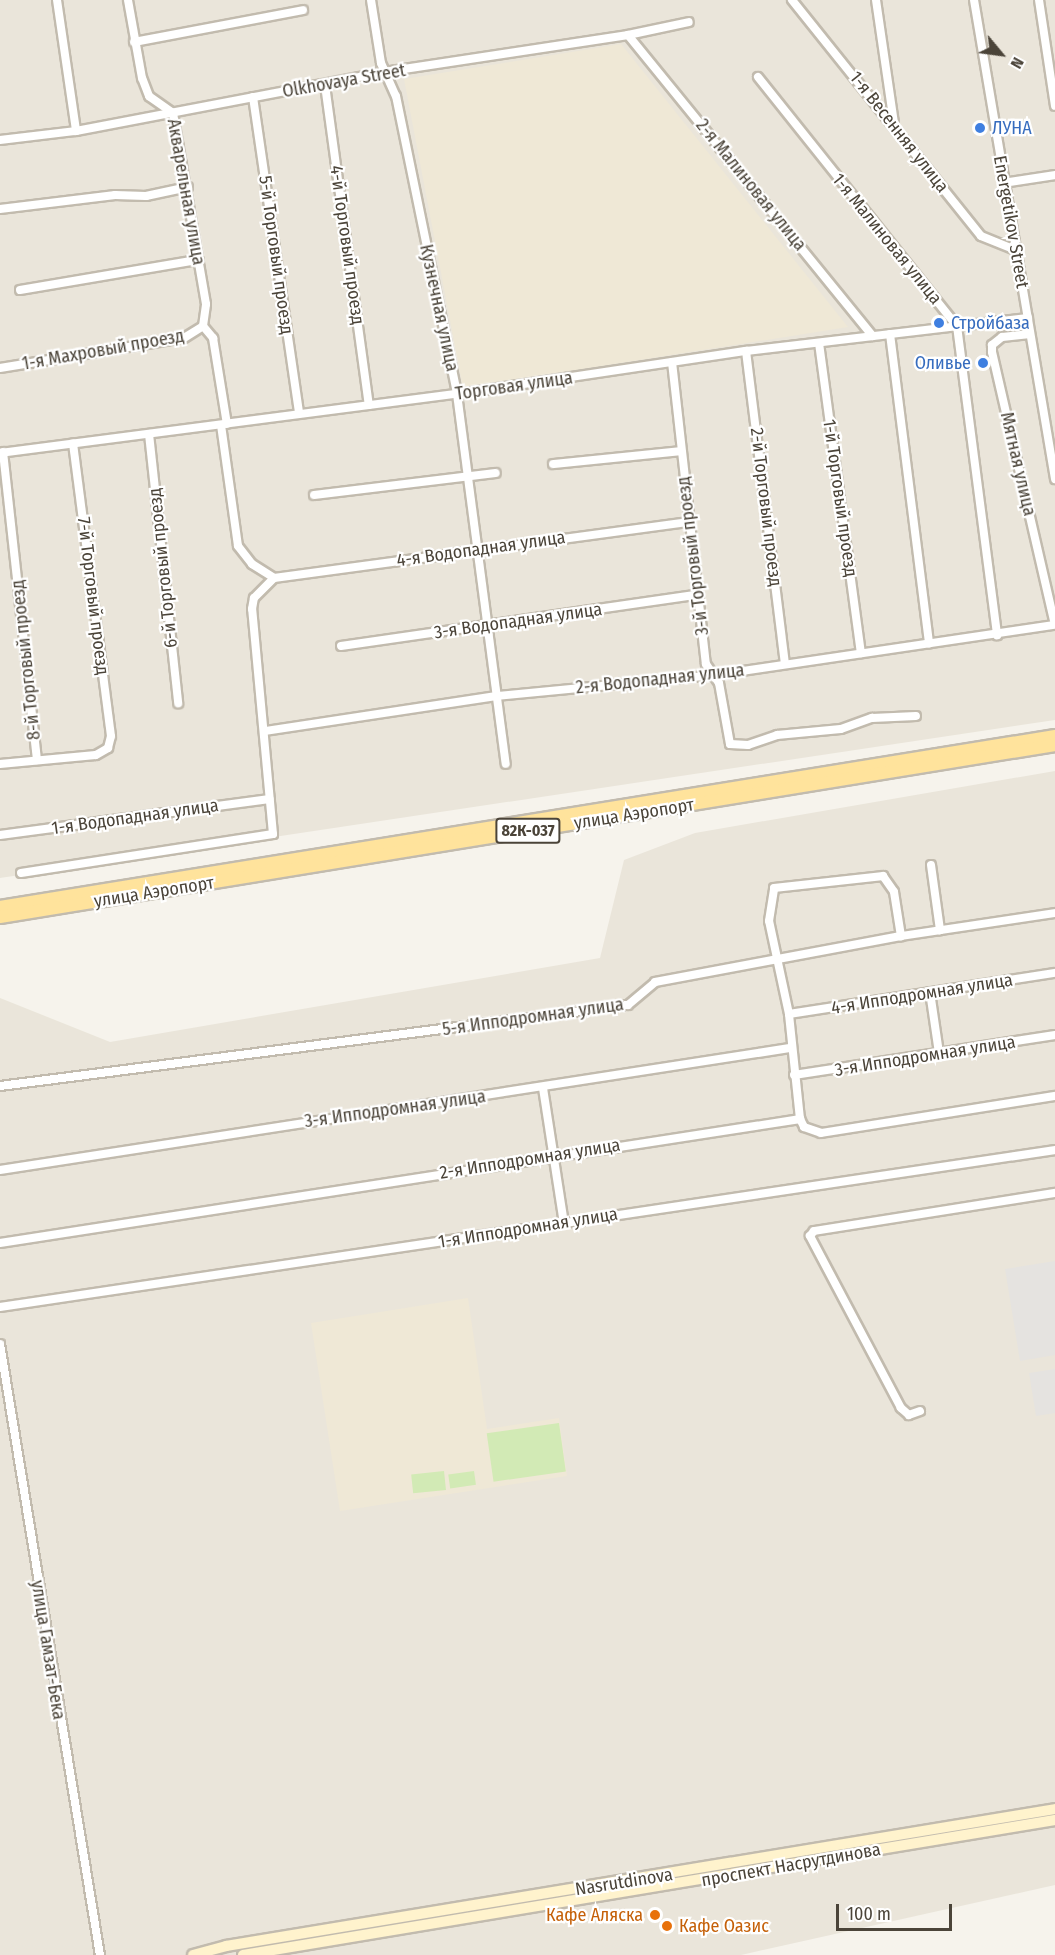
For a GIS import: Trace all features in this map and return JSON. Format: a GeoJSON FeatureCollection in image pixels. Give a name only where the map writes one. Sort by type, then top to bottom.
{"type":"FeatureCollection","features":[{"type":"Feature","properties":{"kind":"main road","name":"улица Аэропорт"},"geometry":{"type":"LineString","coordinates":[[0,907],[1055,736]]}},
{"type":"Feature","properties":{"kind":"main road","name":"улица Аэропорт"},"geometry":{"type":"LineString","coordinates":[[0,917],[1055,745]]}},
{"type":"Feature","properties":{"kind":"main road","name":"Nasrutdinova"},"geometry":{"type":"LineString","coordinates":[[193,1955],[225,1946],[1055,1809]]}},
{"type":"Feature","properties":{"kind":"main road","name":"проспект Насрутдинова"},"geometry":{"type":"LineString","coordinates":[[243,1955],[1055,1820]]}},
{"type":"Feature","properties":{"kind":"street"},"geometry":{"type":"LineString","coordinates":[[57,0],[76,131]]}},
{"type":"Feature","properties":{"kind":"street","name":"Акварельная улица"},"geometry":{"type":"LineString","coordinates":[[128,0],[134,42],[149,96],[173,113],[188,187],[206,304],[203,326]]}},
{"type":"Feature","properties":{"kind":"street","name":"Кузнечная улица"},"geometry":{"type":"LineString","coordinates":[[372,0],[384,72],[396,96],[457,394],[506,764]]}},
{"type":"Feature","properties":{"kind":"street"},"geometry":{"type":"LineString","coordinates":[[876,0],[895,125]]}},
{"type":"Feature","properties":{"kind":"street","name":"Energetikov Street"},"geometry":{"type":"LineString","coordinates":[[974,0],[1014,249],[1052,437],[1055,479]]}},
{"type":"Feature","properties":{"kind":"street"},"geometry":{"type":"LineString","coordinates":[[1039,0],[1055,106]]}},
{"type":"Feature","properties":{"kind":"street","name":"1-я Весенняя улица"},"geometry":{"type":"LineString","coordinates":[[795,2],[981,236],[1014,249]]}},
{"type":"Feature","properties":{"kind":"street"},"geometry":{"type":"LineString","coordinates":[[134,42],[303,10]]}},
{"type":"Feature","properties":{"kind":"street","name":"Olkhovaya Street"},"geometry":{"type":"LineString","coordinates":[[0,140],[76,131],[384,72],[628,35],[689,22]]}},
{"type":"Feature","properties":{"kind":"street","name":"2-я Малиновая улица"},"geometry":{"type":"LineString","coordinates":[[628,35],[873,336]]}},
{"type":"Feature","properties":{"kind":"street","name":"1-я Малиновая улица"},"geometry":{"type":"LineString","coordinates":[[758,77],[957,326]]}},
{"type":"Feature","properties":{"kind":"street","name":"4-й Торговый проезд"},"geometry":{"type":"LineString","coordinates":[[325,85],[369,405]]}},
{"type":"Feature","properties":{"kind":"street","name":"5-й Торговый проезд"},"geometry":{"type":"LineString","coordinates":[[253,98],[299,413]]}},
{"type":"Feature","properties":{"kind":"street"},"geometry":{"type":"LineString","coordinates":[[1003,183],[1055,175]]}},
{"type":"Feature","properties":{"kind":"street"},"geometry":{"type":"LineString","coordinates":[[0,209],[115,195],[146,196],[188,187]]}},
{"type":"Feature","properties":{"kind":"street"},"geometry":{"type":"LineString","coordinates":[[20,290],[198,260]]}},
{"type":"Feature","properties":{"kind":"street","name":"Торговая улица"},"geometry":{"type":"LineString","coordinates":[[1,452],[457,394],[746,351],[1028,318]]}},
{"type":"Feature","properties":{"kind":"street"},"geometry":{"type":"LineString","coordinates":[[21,873],[266,837],[273,834],[275,826],[270,799],[252,609],[254,598],[274,578],[247,560],[238,546],[213,338],[203,326]]}},
{"type":"Feature","properties":{"kind":"street","name":"1-я Махровый проезд"},"geometry":{"type":"LineString","coordinates":[[0,368],[184,338],[203,326]]}},
{"type":"Feature","properties":{"kind":"street"},"geometry":{"type":"LineString","coordinates":[[957,326],[997,634]]}},
{"type":"Feature","properties":{"kind":"street"},"geometry":{"type":"LineString","coordinates":[[890,334],[929,644]]}},
{"type":"Feature","properties":{"kind":"street","name":"Мятная улица"},"geometry":{"type":"LineString","coordinates":[[1030,334],[1002,337],[992,345],[992,352],[1055,624]]}},
{"type":"Feature","properties":{"kind":"street","name":"1-й Торговый проезд"},"geometry":{"type":"LineString","coordinates":[[819,342],[861,653]]}},
{"type":"Feature","properties":{"kind":"street","name":"2-й Торговый проезд"},"geometry":{"type":"LineString","coordinates":[[746,351],[785,663]]}},
{"type":"Feature","properties":{"kind":"street","name":"3-й Торговый проезд"},"geometry":{"type":"LineString","coordinates":[[672,362],[696,595],[706,664],[715,675],[730,744],[748,745],[777,735],[842,729],[872,718],[916,716]]}},
{"type":"Feature","properties":{"kind":"street","name":"6-й Торговый проезд"},"geometry":{"type":"LineString","coordinates":[[149,434],[178,703]]}},
{"type":"Feature","properties":{"kind":"street","name":"7-й Торговый проезд"},"geometry":{"type":"LineString","coordinates":[[37,760],[96,755],[108,748],[111,736],[73,443]]}},
{"type":"Feature","properties":{"kind":"street"},"geometry":{"type":"LineString","coordinates":[[553,464],[680,451]]}},
{"type":"Feature","properties":{"kind":"street","name":"8-й Торговый проезд"},"geometry":{"type":"LineString","coordinates":[[1,452],[37,760]]}},
{"type":"Feature","properties":{"kind":"street"},"geometry":{"type":"LineString","coordinates":[[314,495],[496,473]]}},
{"type":"Feature","properties":{"kind":"street","name":"4-я Водопадная улица"},"geometry":{"type":"LineString","coordinates":[[274,578],[689,522]]}},
{"type":"Feature","properties":{"kind":"street","name":"3-я Водопадная улица"},"geometry":{"type":"LineString","coordinates":[[341,646],[696,595]]}},
{"type":"Feature","properties":{"kind":"street","name":"2-я Водопадная улица"},"geometry":{"type":"LineString","coordinates":[[265,731],[497,696],[715,675],[1055,624]]}},
{"type":"Feature","properties":{"kind":"street"},"geometry":{"type":"LineString","coordinates":[[0,764],[37,760]]}},
{"type":"Feature","properties":{"kind":"street","name":"1-я Водопадная улица"},"geometry":{"type":"LineString","coordinates":[[0,835],[270,799]]}},
{"type":"Feature","properties":{"kind":"street"},"geometry":{"type":"LineString","coordinates":[[931,865],[940,930]]}},
{"type":"Feature","properties":{"kind":"street"},"geometry":{"type":"LineString","coordinates":[[901,936],[894,892],[883,876],[778,885],[769,908],[789,1014],[790,1048],[800,1119],[804,1127],[821,1133],[1055,1096]]}},
{"type":"Feature","properties":{"kind":"street","name":"5-я Ипподромная улица"},"geometry":{"type":"LineString","coordinates":[[0,1086],[628,1005],[654,982],[901,936],[1055,913]]}},
{"type":"Feature","properties":{"kind":"street","name":"4-я Ипподромная улица"},"geometry":{"type":"LineString","coordinates":[[789,1014],[1055,973]]}},
{"type":"Feature","properties":{"kind":"street"},"geometry":{"type":"LineString","coordinates":[[930,993],[939,1053]]}},
{"type":"Feature","properties":{"kind":"street","name":"3-я Ипподромная улица"},"geometry":{"type":"LineString","coordinates":[[794,1075],[1055,1035]]}},
{"type":"Feature","properties":{"kind":"street","name":"3-я Ипподромная улица"},"geometry":{"type":"LineString","coordinates":[[0,1170],[543,1088],[790,1048]]}},
{"type":"Feature","properties":{"kind":"street"},"geometry":{"type":"LineString","coordinates":[[543,1088],[564,1223]]}},
{"type":"Feature","properties":{"kind":"street","name":"2-я Ипподромная улица"},"geometry":{"type":"LineString","coordinates":[[0,1243],[800,1119]]}},
{"type":"Feature","properties":{"kind":"street","name":"1-я Ипподромная улица"},"geometry":{"type":"LineString","coordinates":[[0,1307],[1055,1150]]}},
{"type":"Feature","properties":{"kind":"street"},"geometry":{"type":"LineString","coordinates":[[920,1412],[909,1415],[901,1408],[810,1236],[814,1231],[1055,1193]]}},
{"type":"Feature","properties":{"kind":"street","name":"улица Гамзат-Бека"},"geometry":{"type":"LineString","coordinates":[[0,1344],[100,1955]]}},
{"type":"Feature","properties":{"kind":"shaded area"},"geometry":{"type":"Polygon","coordinates":[[[0,0],[1055,0],[1055,720],[0,878],[0,0]]]}},
{"type":"Feature","properties":{"kind":"shaded area"},"geometry":{"type":"Polygon","coordinates":[[[621,44],[848,327],[463,388],[404,79],[621,44]]]}},
{"type":"Feature","properties":{"kind":"shaded area"},"geometry":{"type":"Polygon","coordinates":[[[1055,771],[1055,1885],[741,1955],[0,1955],[0,998],[110,1042],[600,958],[624,860],[695,833],[1055,771]]]}},
{"type":"Feature","properties":{"kind":"shaded area"},"geometry":{"type":"Polygon","coordinates":[[[1055,1261],[1055,1355],[1020,1361],[1005,1269],[1055,1261]]]}},
{"type":"Feature","properties":{"kind":"shaded area"},"geometry":{"type":"Polygon","coordinates":[[[468,1298],[487,1429],[559,1418],[567,1476],[340,1511],[311,1323],[468,1298]]]}},
{"type":"Feature","properties":{"kind":"shaded area"},"geometry":{"type":"Polygon","coordinates":[[[1055,1369],[1055,1413],[1036,1416],[1029,1373],[1055,1369]]]}},
{"type":"Feature","properties":{"kind":"green space"},"geometry":{"type":"Polygon","coordinates":[[[559,1423],[566,1472],[494,1482],[487,1433],[559,1423]]]}},
{"type":"Feature","properties":{"kind":"green space"},"geometry":{"type":"Polygon","coordinates":[[[444,1471],[446,1490],[413,1493],[411,1474],[444,1471]]]}},
{"type":"Feature","properties":{"kind":"green space"},"geometry":{"type":"Polygon","coordinates":[[[474,1471],[476,1485],[450,1488],[448,1475],[474,1471]]]}},
{"type":"Feature","properties":{"kind":"place","name":"ЛУНА"},"geometry":{"type":"Point","coordinates":[980,128]}},
{"type":"Feature","properties":{"kind":"place","name":"Стройбаза"},"geometry":{"type":"Point","coordinates":[939,323]}},
{"type":"Feature","properties":{"kind":"place","name":"Оливье"},"geometry":{"type":"Point","coordinates":[983,363]}},
{"type":"Feature","properties":{"kind":"place","name":"Кафе Аляска"},"geometry":{"type":"Point","coordinates":[655,1915]}},
{"type":"Feature","properties":{"kind":"place","name":"Кафе Оазис"},"geometry":{"type":"Point","coordinates":[667,1926]}}]}
